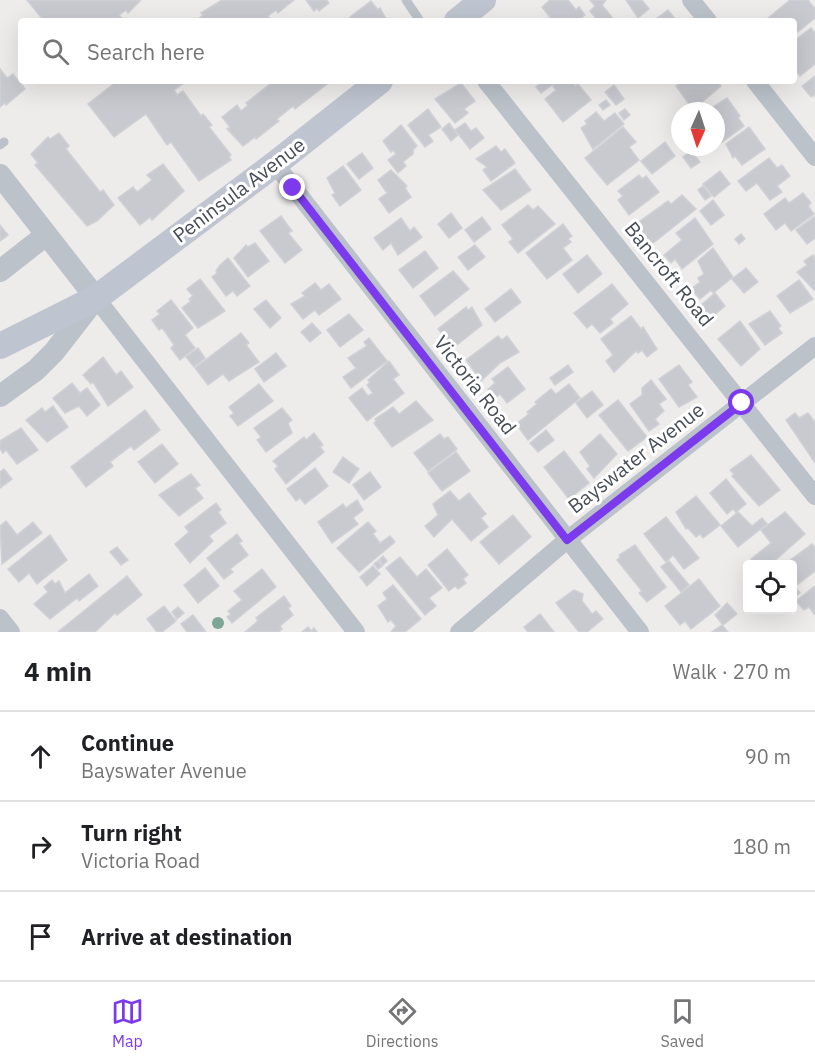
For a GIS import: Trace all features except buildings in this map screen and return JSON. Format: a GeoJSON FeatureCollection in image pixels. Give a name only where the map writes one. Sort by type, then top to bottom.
{"type":"FeatureCollection","features":[{"type":"Feature","properties":{"kind":"main road"},"geometry":{"type":"LineString","coordinates":[[461,18],[483,0]]}},
{"type":"Feature","properties":{"kind":"main road","name":"Peninsula Avenue"},"geometry":{"type":"LineString","coordinates":[[0,346],[96,298],[275,164],[376,84]]}},
{"type":"Feature","properties":{"kind":"street"},"geometry":{"type":"LineString","coordinates":[[691,0],[706,18]]}},
{"type":"Feature","properties":{"kind":"street","name":"Bancroft Road"},"geometry":{"type":"LineString","coordinates":[[488,84],[815,496]]}},
{"type":"Feature","properties":{"kind":"street"},"geometry":{"type":"LineString","coordinates":[[757,84],[815,157]]}},
{"type":"Feature","properties":{"kind":"street","name":"Victoria Road"},"geometry":{"type":"LineString","coordinates":[[275,164],[640,632]]}},
{"type":"Feature","properties":{"kind":"street"},"geometry":{"type":"LineString","coordinates":[[0,175],[356,632]]}},
{"type":"Feature","properties":{"kind":"street"},"geometry":{"type":"LineString","coordinates":[[0,271],[46,235]]}},
{"type":"Feature","properties":{"kind":"street","name":"Peninsula Avenue"},"geometry":{"type":"LineString","coordinates":[[0,396],[36,370],[54,352],[96,298]]}},
{"type":"Feature","properties":{"kind":"street","name":"Bayswater Avenue"},"geometry":{"type":"LineString","coordinates":[[459,632],[567,540],[815,346]]}},
{"type":"Feature","properties":{"kind":"lane"},"geometry":{"type":"LineString","coordinates":[[406,0],[418,18]]}},
{"type":"Feature","properties":{"kind":"route"},"geometry":{"type":"LineString","coordinates":[[293,188],[567,540],[742,403]]}}]}
